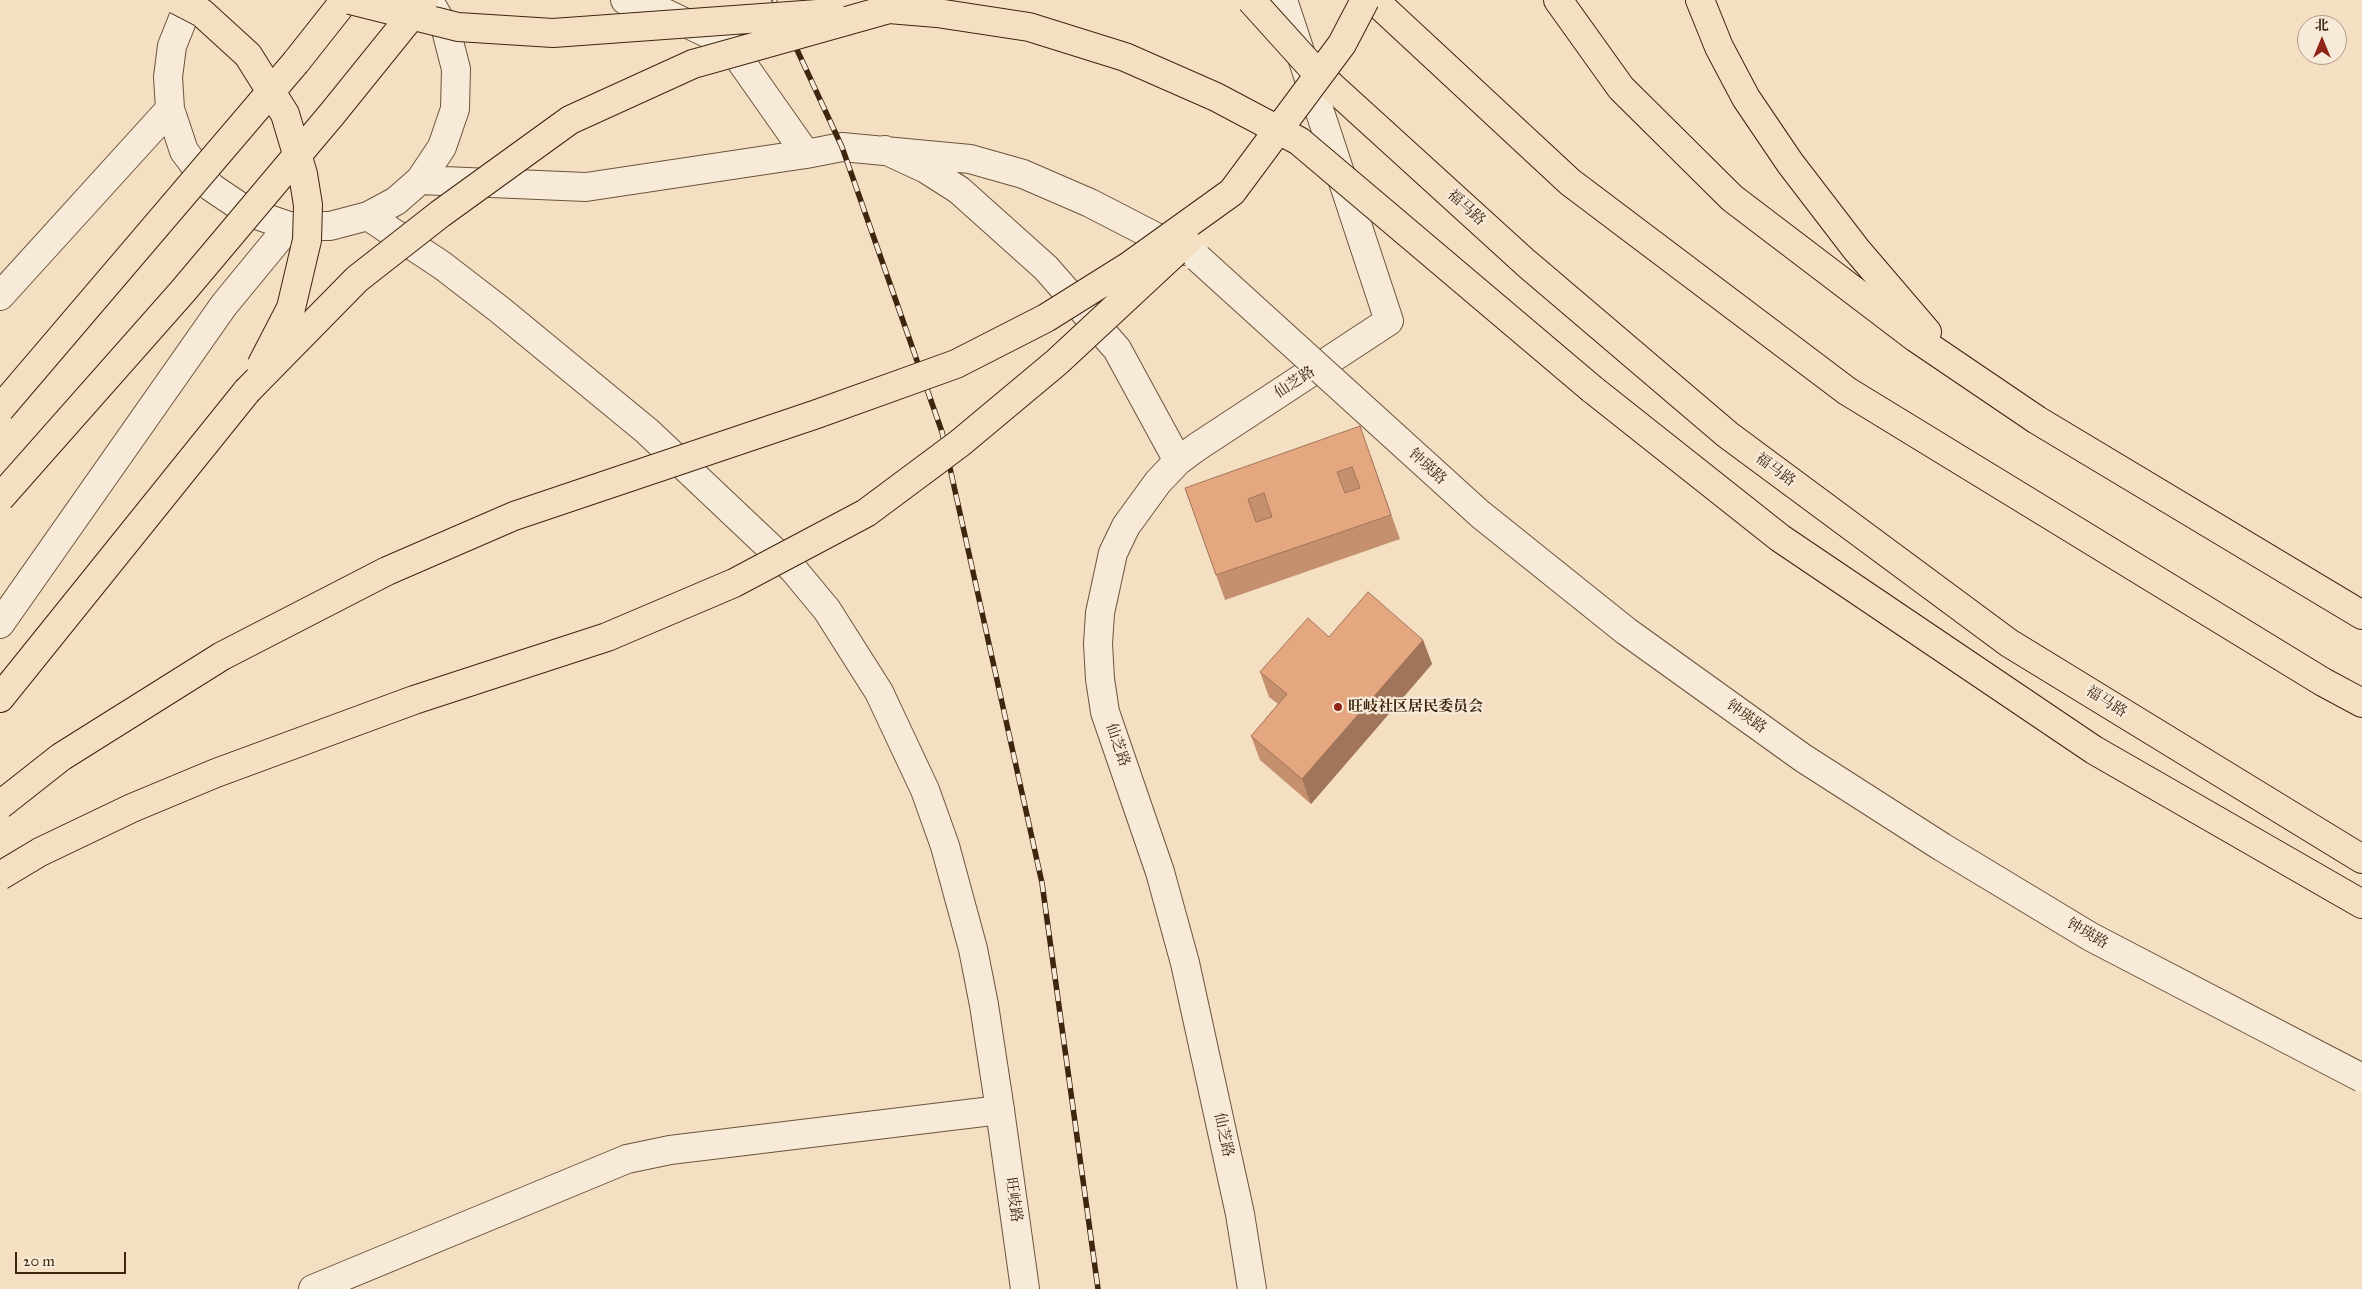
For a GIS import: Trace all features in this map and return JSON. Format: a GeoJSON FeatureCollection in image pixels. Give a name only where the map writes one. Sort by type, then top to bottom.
{"type":"FeatureCollection","features":[{"type":"Feature","properties":{"kind":"main road"},"geometry":{"type":"LineString","coordinates":[[177,0],[202,13],[248,55],[285,114],[304,174],[308,205],[307,240],[291,308],[247,391]]}},
{"type":"Feature","properties":{"kind":"main road"},"geometry":{"type":"LineString","coordinates":[[0,409],[296,62],[345,0]]}},
{"type":"Feature","properties":{"kind":"main road"},"geometry":{"type":"LineString","coordinates":[[350,0],[458,27],[552,33],[889,9],[937,13],[1029,27],[1125,57],[1216,96],[1290,136],[1368,198],[1592,389],[1780,538],[2086,745],[2362,904]]}},
{"type":"Feature","properties":{"kind":"main road"},"geometry":{"type":"LineString","coordinates":[[0,498],[183,291],[332,114],[424,0]]}},
{"type":"Feature","properties":{"kind":"main road","name":"福马路"},"geometry":{"type":"LineString","coordinates":[[1251,0],[1316,72],[1526,263],[1728,435],[2009,643],[2362,859]]}},
{"type":"Feature","properties":{"kind":"main road"},"geometry":{"type":"LineString","coordinates":[[0,876],[40,852],[132,808],[216,773],[414,700],[607,637],[734,583],[866,513],[960,443],[1058,362],[1151,277],[1200,229],[1232,192],[1342,44],[1365,0]]}},
{"type":"Feature","properties":{"kind":"main road"},"geometry":{"type":"LineString","coordinates":[[1374,0],[1570,182],[1847,391],[2314,677],[2362,703]]}},
{"type":"Feature","properties":{"kind":"main road"},"geometry":{"type":"LineString","coordinates":[[1558,0],[1621,88],[1732,198],[1916,338],[2037,420],[2362,615]]}},
{"type":"Feature","properties":{"kind":"main road"},"geometry":{"type":"LineString","coordinates":[[1700,0],[1719,47],[1746,98],[1790,163],[1856,249],[1927,333],[2037,420]]}},
{"type":"Feature","properties":{"kind":"main road"},"geometry":{"type":"LineString","coordinates":[[0,698],[247,391],[357,279],[440,214],[570,120],[693,64],[889,9]]}},
{"type":"Feature","properties":{"kind":"main road"},"geometry":{"type":"LineString","coordinates":[[0,805],[60,757],[222,656],[387,570],[514,516],[814,415],[956,364],[1046,318],[1130,266],[1232,192]]}},
{"type":"Feature","properties":{"kind":"street"},"geometry":{"type":"LineString","coordinates":[[195,0],[184,16],[172,46],[168,77],[170,110],[184,151],[211,187],[248,212],[290,226],[330,226],[368,216],[396,201],[420,180],[442,147],[455,109],[456,69],[446,30],[429,0]]}},
{"type":"Feature","properties":{"kind":"street"},"geometry":{"type":"LineString","coordinates":[[625,0],[644,3],[728,43],[806,154]]}},
{"type":"Feature","properties":{"kind":"street","name":"仙芝路"},"geometry":{"type":"LineString","coordinates":[[1252,1289],[1240,1214],[1185,963],[1160,872],[1106,712],[1100,679],[1100,613],[1113,553],[1126,526],[1140,506],[1178,461],[1389,322],[1283,0]]}},
{"type":"Feature","properties":{"kind":"street"},"geometry":{"type":"LineString","coordinates":[[0,296],[170,110]]}},
{"type":"Feature","properties":{"kind":"street","name":"钟瑛路"},"geometry":{"type":"LineString","coordinates":[[420,180],[586,187],[842,147],[970,159],[1023,174],[1090,203],[1198,258],[1480,514],[1626,630],[1802,758],[1942,848],[2091,937],[2362,1078]]}},
{"type":"Feature","properties":{"kind":"street"},"geometry":{"type":"LineString","coordinates":[[885,150],[926,169],[959,190],[1046,268],[1117,349],[1178,461]]}},
{"type":"Feature","properties":{"kind":"street","name":"旺岐路"},"geometry":{"type":"LineString","coordinates":[[368,216],[442,266],[493,305],[648,431],[793,569],[827,610],[879,692],[924,790],[945,846],[973,949],[1000,1110],[1025,1289]]}},
{"type":"Feature","properties":{"kind":"street"},"geometry":{"type":"LineString","coordinates":[[0,624],[224,305],[290,226]]}},
{"type":"Feature","properties":{"kind":"street"},"geometry":{"type":"LineString","coordinates":[[313,1289],[627,1159],[670,1150],[1000,1110]]}},
{"type":"Feature","properties":{"kind":"building"},"geometry":{"type":"Polygon","coordinates":[[[1360,426],[1391,515],[1216,575],[1185,488],[1360,426]],[[1352,467],[1337,472],[1345,493],[1360,488],[1352,467]],[[1264,493],[1248,499],[1256,522],[1272,517],[1264,493]]]}},
{"type":"Feature","properties":{"kind":"building","name":"旺岐社区居民委员会"},"geometry":{"type":"Polygon","coordinates":[[[1368,592],[1423,640],[1302,779],[1251,736],[1287,694],[1260,672],[1308,618],[1329,637],[1368,592]]]}},
{"type":"Feature","properties":{"kind":"railway"},"geometry":{"type":"LineString","coordinates":[[774,0],[842,147],[942,432],[1042,883],[1098,1289]]}},
{"type":"Feature","properties":{"kind":"place","name":"旺岐社区居民委员会"},"geometry":{"type":"Point","coordinates":[1338,707]}}]}
